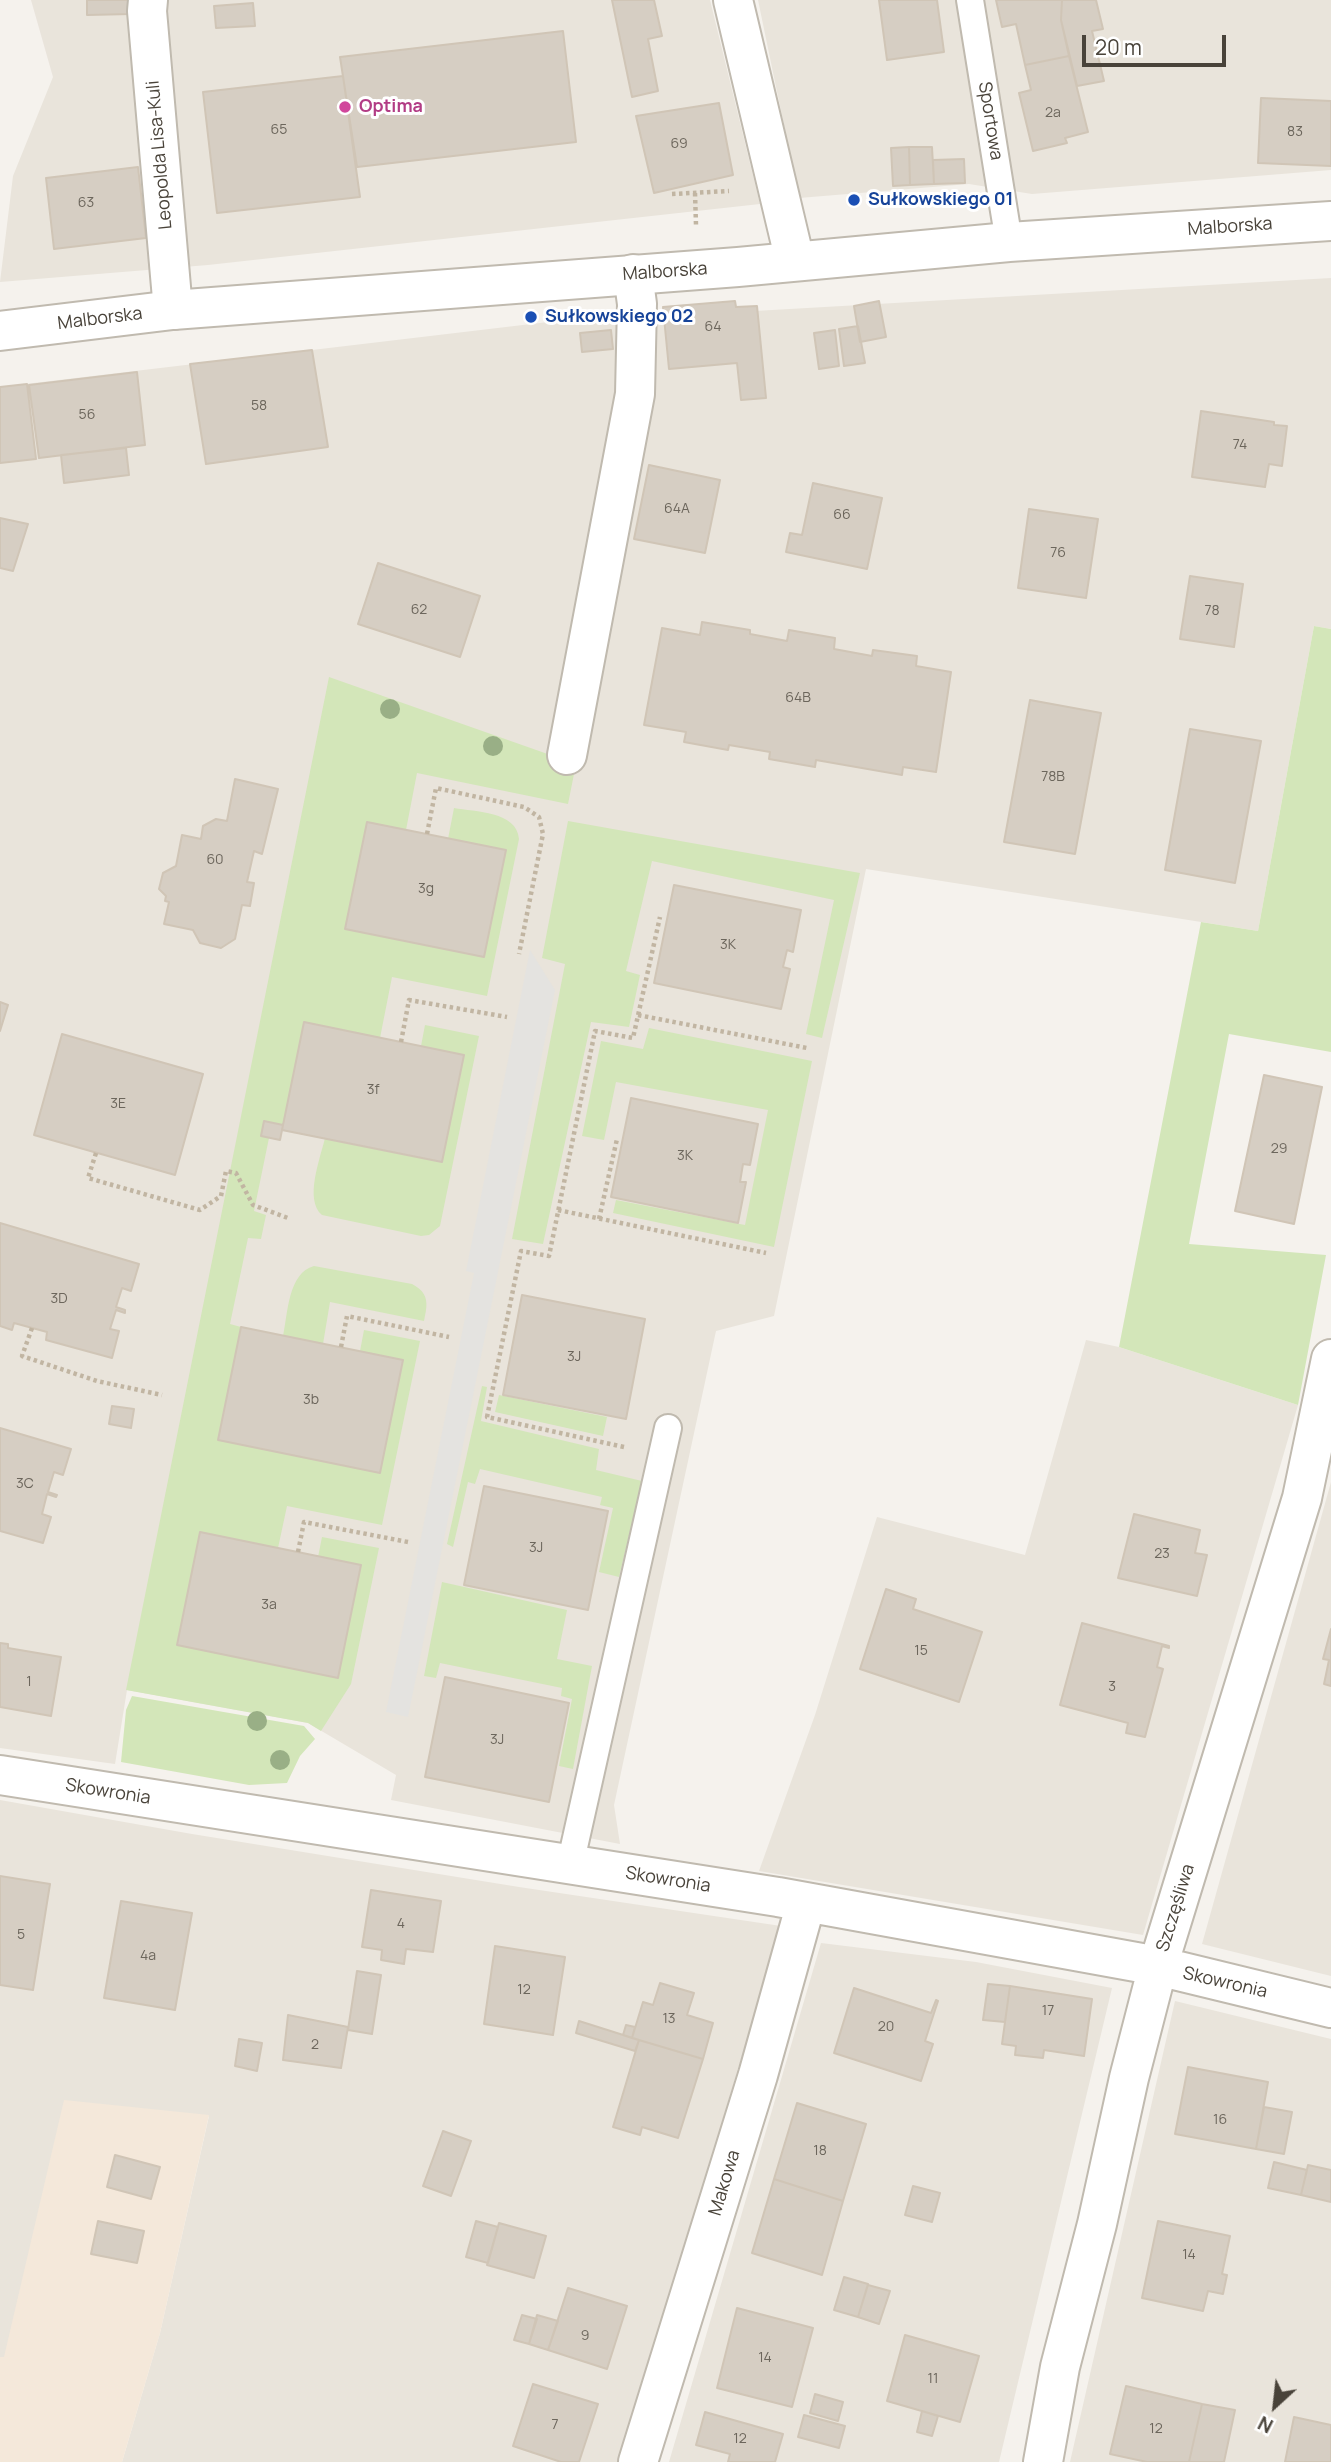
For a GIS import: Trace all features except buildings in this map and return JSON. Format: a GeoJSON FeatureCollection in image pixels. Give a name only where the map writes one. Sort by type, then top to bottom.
{"type":"FeatureCollection","features":[{"type":"Feature","properties":{"kind":"street","name":"Leopolda Lisa-Kuli"},"geometry":{"type":"LineString","coordinates":[[148,0],[173,310]]}},
{"type":"Feature","properties":{"kind":"street"},"geometry":{"type":"LineString","coordinates":[[733,0],[795,261]]}},
{"type":"Feature","properties":{"kind":"street","name":"Malborska"},"geometry":{"type":"LineString","coordinates":[[0,331],[173,310],[1009,242],[1331,220]]}},
{"type":"Feature","properties":{"kind":"street"},"geometry":{"type":"LineString","coordinates":[[567,755],[635,394],[637,304],[633,274]]}},
{"type":"Feature","properties":{"kind":"street","name":"Szczęśliwa"},"geometry":{"type":"LineString","coordinates":[[1043,2462],[1060,2367],[1158,1966],[1303,1498],[1331,1359]]}},
{"type":"Feature","properties":{"kind":"street","name":"Skowronia"},"geometry":{"type":"LineString","coordinates":[[0,1775],[778,1897],[1158,1966],[1331,2008]]}},
{"type":"Feature","properties":{"kind":"street","name":"Makowa"},"geometry":{"type":"LineString","coordinates":[[638,2462],[758,2075],[806,1903]]}},
{"type":"Feature","properties":{"kind":"lane","name":"Sportowa"},"geometry":{"type":"LineString","coordinates":[[970,0],[1009,242]]}},
{"type":"Feature","properties":{"kind":"lane"},"geometry":{"type":"LineString","coordinates":[[570,1865],[668,1427]]}},
{"type":"Feature","properties":{"kind":"path"},"geometry":{"type":"LineString","coordinates":[[672,194],[729,191]]}},
{"type":"Feature","properties":{"kind":"path"},"geometry":{"type":"LineString","coordinates":[[695,193],[696,233]]}},
{"type":"Feature","properties":{"kind":"path"},"geometry":{"type":"LineString","coordinates":[[427,834],[436,789],[524,807],[539,817],[543,834],[519,954]]}},
{"type":"Feature","properties":{"kind":"path"},"geometry":{"type":"LineString","coordinates":[[660,917],[633,1038],[595,1031],[549,1256],[521,1251],[487,1417],[662,1455]]}},
{"type":"Feature","properties":{"kind":"path"},"geometry":{"type":"LineString","coordinates":[[401,1042],[409,1000],[507,1017]]}},
{"type":"Feature","properties":{"kind":"path"},"geometry":{"type":"LineString","coordinates":[[638,1015],[807,1048]]}},
{"type":"Feature","properties":{"kind":"path"},"geometry":{"type":"LineString","coordinates":[[599,1219],[617,1139]]}},
{"type":"Feature","properties":{"kind":"path"},"geometry":{"type":"LineString","coordinates":[[96,1153],[88,1178],[200,1210],[221,1196],[226,1171],[236,1173],[253,1205],[288,1218]]}},
{"type":"Feature","properties":{"kind":"path"},"geometry":{"type":"LineString","coordinates":[[558,1210],[766,1252]]}},
{"type":"Feature","properties":{"kind":"path"},"geometry":{"type":"LineString","coordinates":[[341,1347],[347,1316],[449,1337]]}},
{"type":"Feature","properties":{"kind":"path"},"geometry":{"type":"LineString","coordinates":[[32,1328],[22,1356],[97,1381],[162,1395]]}},
{"type":"Feature","properties":{"kind":"path"},"geometry":{"type":"LineString","coordinates":[[298,1552],[304,1522],[408,1542]]}},
{"type":"Feature","properties":{"kind":"shaded area"},"geometry":{"type":"Polygon","coordinates":[[[31,0],[710,0],[760,204],[208,265],[0,282],[13,176],[53,77],[31,0]]]}},
{"type":"Feature","properties":{"kind":"shaded area"},"geometry":{"type":"Polygon","coordinates":[[[758,0],[1331,0],[1331,170],[1032,194],[969,184],[799,198],[758,0]]]}},
{"type":"Feature","properties":{"kind":"shaded area"},"geometry":{"type":"Polygon","coordinates":[[[1331,278],[1331,629],[1314,626],[1258,931],[866,869],[774,1316],[716,1331],[614,1805],[620,1844],[391,1800],[396,1775],[308,1723],[127,1690],[115,1764],[0,1748],[0,387],[624,313],[650,317],[1331,278]]]}},
{"type":"Feature","properties":{"kind":"shaded area"},"geometry":{"type":"Polygon","coordinates":[[[530,950],[555,990],[408,1717],[386,1712],[474,1273],[466,1271],[530,950]]]}},
{"type":"Feature","properties":{"kind":"shaded area"},"geometry":{"type":"Polygon","coordinates":[[[1086,1340],[1119,1347],[1298,1405],[1143,1935],[759,1871],[815,1715],[877,1517],[1025,1555],[1086,1340]]]}},
{"type":"Feature","properties":{"kind":"shaded area"},"geometry":{"type":"Polygon","coordinates":[[[1331,1482],[1331,1976],[1202,1944],[1331,1482]]]}},
{"type":"Feature","properties":{"kind":"shaded area"},"geometry":{"type":"Polygon","coordinates":[[[0,1800],[519,1887],[781,1926],[620,2462],[122,2462],[160,2333],[209,2116],[4,2358],[0,2357],[0,1800]]]}},
{"type":"Feature","properties":{"kind":"shaded area"},"geometry":{"type":"Polygon","coordinates":[[[821,1943],[976,1962],[1112,1988],[999,2462],[669,2462],[821,1943]]]}},
{"type":"Feature","properties":{"kind":"shaded area"},"geometry":{"type":"Polygon","coordinates":[[[1175,2001],[1331,2039],[1331,2462],[1070,2462],[1175,2001]]]}},
{"type":"Feature","properties":{"kind":"shaded area"},"geometry":{"type":"Polygon","coordinates":[[[64,2100],[209,2115],[160,2333],[122,2462],[0,2462],[0,2357],[4,2357],[64,2100]]]}},
{"type":"Feature","properties":{"kind":"green space"},"geometry":{"type":"Polygon","coordinates":[[[1314,626],[1331,629],[1331,1052],[1229,1034],[1189,1244],[1326,1255],[1298,1405],[1119,1347],[1201,922],[1258,931],[1314,626]]]}},
{"type":"Feature","properties":{"kind":"green space"},"geometry":{"type":"Polygon","coordinates":[[[329,677],[576,764],[568,804],[417,773],[406,830],[346,928],[484,957],[506,851],[448,839],[454,808],[494,814],[503,818],[511,823],[519,839],[487,996],[392,977],[380,1038],[304,1023],[283,1125],[264,1121],[261,1136],[269,1138],[254,1211],[266,1215],[261,1239],[248,1238],[230,1324],[241,1327],[219,1440],[379,1473],[403,1360],[360,1351],[364,1330],[420,1341],[382,1525],[287,1506],[278,1548],[200,1533],[177,1644],[337,1678],[361,1565],[318,1557],[322,1537],[379,1548],[351,1684],[321,1731],[308,1723],[126,1690],[329,677]]]}},
{"type":"Feature","properties":{"kind":"green space"},"geometry":{"type":"Polygon","coordinates":[[[568,821],[860,873],[822,1038],[806,1034],[834,900],[652,861],[626,971],[640,975],[629,1027],[591,1022],[543,1244],[512,1239],[565,964],[542,958],[568,821]]]}},
{"type":"Feature","properties":{"kind":"green space"},"geometry":{"type":"Polygon","coordinates":[[[425,1025],[479,1036],[440,1226],[429,1235],[421,1236],[322,1215],[314,1200],[314,1190],[325,1138],[442,1162],[464,1056],[421,1046],[425,1025]]]}},
{"type":"Feature","properties":{"kind":"green space"},"geometry":{"type":"Polygon","coordinates":[[[649,1028],[812,1061],[774,1247],[613,1213],[616,1200],[745,1225],[768,1110],[616,1082],[604,1140],[582,1136],[601,1041],[643,1049],[649,1028]]]}},
{"type":"Feature","properties":{"kind":"green space"},"geometry":{"type":"Polygon","coordinates":[[[314,1266],[412,1284],[422,1291],[426,1299],[424,1321],[330,1302],[323,1344],[283,1336],[294,1285],[305,1270],[314,1266]]]}},
{"type":"Feature","properties":{"kind":"green space"},"geometry":{"type":"Polygon","coordinates":[[[482,1386],[487,1387],[481,1421],[599,1449],[596,1470],[642,1481],[619,1577],[599,1572],[613,1508],[600,1505],[602,1497],[480,1469],[475,1484],[468,1482],[453,1547],[447,1544],[482,1386]]]}},
{"type":"Feature","properties":{"kind":"green space"},"geometry":{"type":"Polygon","coordinates":[[[499,1395],[607,1417],[603,1436],[495,1412],[499,1395]]]}},
{"type":"Feature","properties":{"kind":"green space"},"geometry":{"type":"Polygon","coordinates":[[[442,1582],[567,1610],[557,1659],[592,1666],[573,1769],[559,1766],[572,1699],[561,1696],[562,1688],[440,1663],[436,1678],[424,1676],[442,1582]]]}},
{"type":"Feature","properties":{"kind":"green space"},"geometry":{"type":"Polygon","coordinates":[[[132,1696],[304,1726],[315,1739],[300,1756],[287,1783],[249,1785],[121,1762],[126,1710],[132,1696]]]}},
{"type":"Feature","properties":{"kind":"place","name":"Optima"},"geometry":{"type":"Point","coordinates":[345,107]}},
{"type":"Feature","properties":{"kind":"place","name":"Sułkowskiego 01"},"geometry":{"type":"Point","coordinates":[854,200]}},
{"type":"Feature","properties":{"kind":"place","name":"Sułkowskiego 02"},"geometry":{"type":"Point","coordinates":[531,317]}}]}
